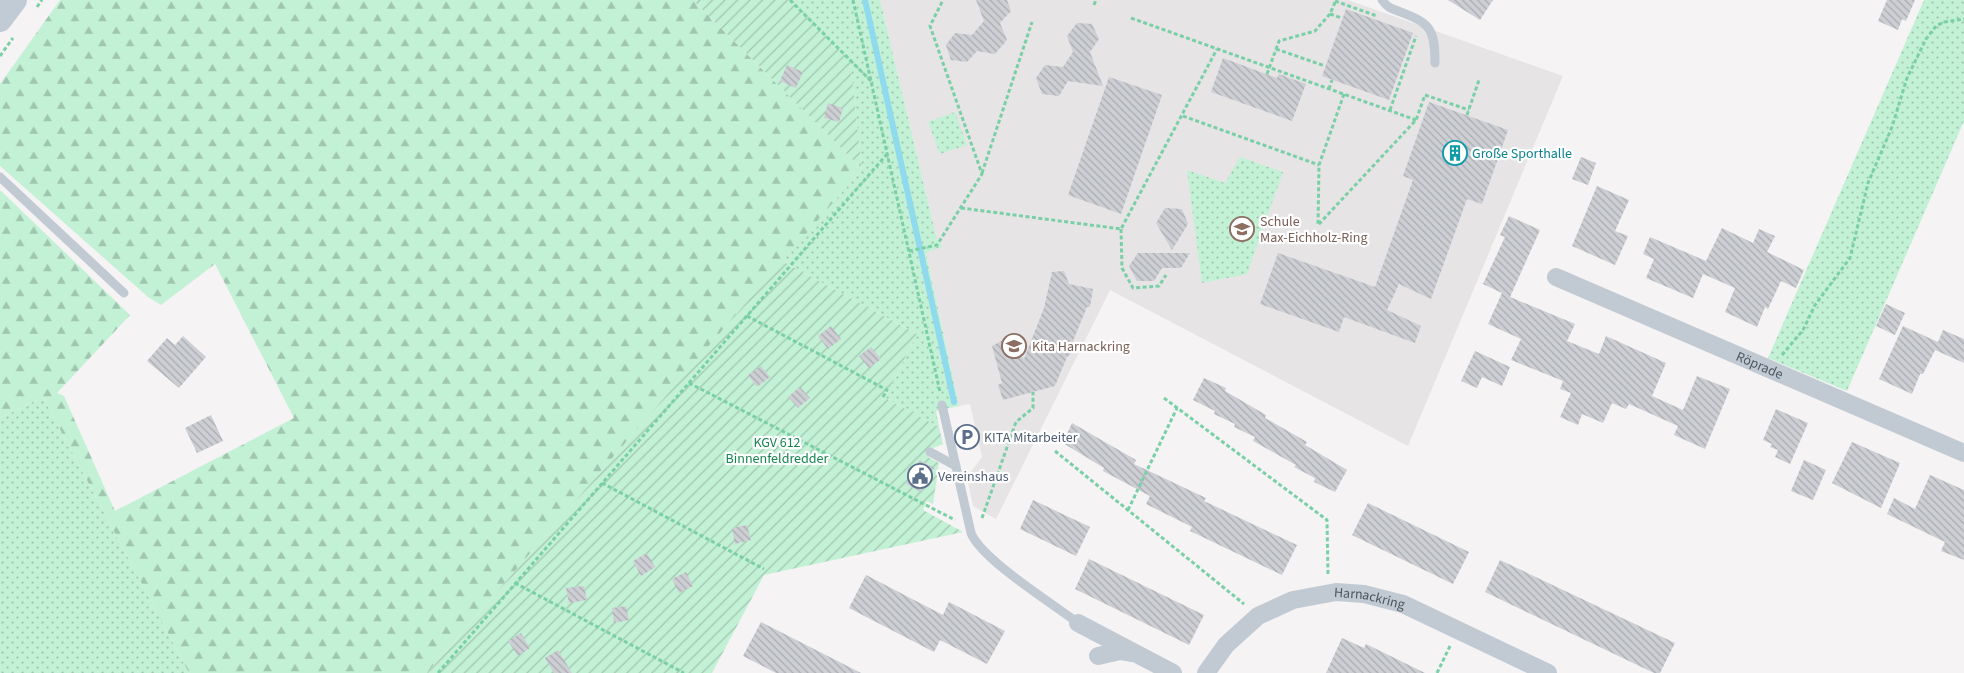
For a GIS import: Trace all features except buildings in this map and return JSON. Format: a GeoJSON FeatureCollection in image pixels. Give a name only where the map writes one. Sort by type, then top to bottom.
{"type":"FeatureCollection","features":[{"type":"Feature","properties":{"kind":"main road"},"geometry":{"type":"LineString","coordinates":[[0,20],[15,0]]}},
{"type":"Feature","properties":{"kind":"street","name":"Röprade"},"geometry":{"type":"LineString","coordinates":[[1556,277],[1964,454]]}},
{"type":"Feature","properties":{"kind":"street","name":"Harnackring"},"geometry":{"type":"LineString","coordinates":[[1206,673],[1226,645],[1258,616],[1293,600],[1328,592],[1364,594],[1387,598],[1548,673]]}},
{"type":"Feature","properties":{"kind":"street"},"geometry":{"type":"LineString","coordinates":[[1078,623],[1173,673]]}},
{"type":"Feature","properties":{"kind":"street"},"geometry":{"type":"LineString","coordinates":[[1098,656],[1120,652],[1138,655]]}},
{"type":"Feature","properties":{"kind":"lane"},"geometry":{"type":"LineString","coordinates":[[1382,0],[1387,7],[1420,20],[1427,25],[1434,40],[1435,63]]}},
{"type":"Feature","properties":{"kind":"lane"},"geometry":{"type":"LineString","coordinates":[[0,177],[124,293]]}},
{"type":"Feature","properties":{"kind":"lane"},"geometry":{"type":"LineString","coordinates":[[942,406],[949,418],[972,537],[985,554],[1078,623]]}},
{"type":"Feature","properties":{"kind":"lane"},"geometry":{"type":"LineString","coordinates":[[930,452],[959,468]]}},
{"type":"Feature","properties":{"kind":"path"},"geometry":{"type":"LineString","coordinates":[[790,0],[871,82]]}},
{"type":"Feature","properties":{"kind":"path"},"geometry":{"type":"LineString","coordinates":[[853,0],[942,406]]}},
{"type":"Feature","properties":{"kind":"path"},"geometry":{"type":"LineString","coordinates":[[943,0],[930,26],[982,174]]}},
{"type":"Feature","properties":{"kind":"path"},"geometry":{"type":"LineString","coordinates":[[1094,5],[1096,0]]}},
{"type":"Feature","properties":{"kind":"path"},"geometry":{"type":"LineString","coordinates":[[1267,74],[1279,42],[1315,31],[1330,14],[1336,1],[1354,10],[1382,18]]}},
{"type":"Feature","properties":{"kind":"path"},"geometry":{"type":"LineString","coordinates":[[1330,14],[1342,18]]}},
{"type":"Feature","properties":{"kind":"path"},"geometry":{"type":"LineString","coordinates":[[1131,18],[1416,120]]}},
{"type":"Feature","properties":{"kind":"path"},"geometry":{"type":"LineString","coordinates":[[1774,371],[1780,356],[1803,330],[1821,297],[1850,258],[1868,183],[1888,139],[1907,78],[1926,39],[1936,26],[1944,22],[1964,19]]}},
{"type":"Feature","properties":{"kind":"path"},"geometry":{"type":"LineString","coordinates":[[909,251],[938,245],[982,174],[1032,22]]}},
{"type":"Feature","properties":{"kind":"path"},"geometry":{"type":"LineString","coordinates":[[1390,110],[1418,31]]}},
{"type":"Feature","properties":{"kind":"path"},"geometry":{"type":"LineString","coordinates":[[1166,275],[1158,286],[1133,288],[1122,268],[1121,229],[1183,116],[1217,49]]}},
{"type":"Feature","properties":{"kind":"path"},"geometry":{"type":"LineString","coordinates":[[1276,49],[1325,66]]}},
{"type":"Feature","properties":{"kind":"path"},"geometry":{"type":"LineString","coordinates":[[1329,89],[1332,80]]}},
{"type":"Feature","properties":{"kind":"path"},"geometry":{"type":"LineString","coordinates":[[1467,115],[1479,80]]}},
{"type":"Feature","properties":{"kind":"path"},"geometry":{"type":"LineString","coordinates":[[1344,94],[1319,165],[1318,225],[1416,120],[1425,95],[1469,110]]}},
{"type":"Feature","properties":{"kind":"path"},"geometry":{"type":"LineString","coordinates":[[1183,116],[1319,165]]}},
{"type":"Feature","properties":{"kind":"path"},"geometry":{"type":"LineString","coordinates":[[438,673],[887,154]]}},
{"type":"Feature","properties":{"kind":"path"},"geometry":{"type":"LineString","coordinates":[[961,208],[1121,229]]}},
{"type":"Feature","properties":{"kind":"path"},"geometry":{"type":"LineString","coordinates":[[747,316],[887,390],[883,397]]}},
{"type":"Feature","properties":{"kind":"path"},"geometry":{"type":"LineString","coordinates":[[689,383],[970,528]]}},
{"type":"Feature","properties":{"kind":"path"},"geometry":{"type":"LineString","coordinates":[[984,512],[1016,422],[1033,408],[1033,392]]}},
{"type":"Feature","properties":{"kind":"path"},"geometry":{"type":"LineString","coordinates":[[1164,398],[1327,520],[1328,592]]}},
{"type":"Feature","properties":{"kind":"path"},"geometry":{"type":"LineString","coordinates":[[1128,510],[1177,408]]}},
{"type":"Feature","properties":{"kind":"path"},"geometry":{"type":"LineString","coordinates":[[1055,451],[1258,616]]}},
{"type":"Feature","properties":{"kind":"path"},"geometry":{"type":"LineString","coordinates":[[602,483],[764,569]]}},
{"type":"Feature","properties":{"kind":"path"},"geometry":{"type":"LineString","coordinates":[[515,583],[684,673]]}},
{"type":"Feature","properties":{"kind":"path"},"geometry":{"type":"LineString","coordinates":[[1437,673],[1458,630]]}},
{"type":"Feature","properties":{"kind":"shaded area","name":"Schule Max-Eichholz-Ring"},"geometry":{"type":"Polygon","coordinates":[[[880,0],[1348,0],[1563,76],[1408,446],[1110,290],[996,519],[973,506],[967,477],[982,457],[970,404],[959,406],[926,252],[943,246],[937,240],[880,0]]]}},
{"type":"Feature","properties":{"kind":"green space"},"geometry":{"type":"Polygon","coordinates":[[[60,0],[693,0],[862,169],[427,673],[189,673],[43,397],[0,418],[0,190],[130,315],[57,393],[64,396],[115,511],[294,418],[215,264],[161,305],[148,297],[0,166],[0,84],[60,0]]]}},
{"type":"Feature","properties":{"kind":"green space"},"geometry":{"type":"Polygon","coordinates":[[[693,0],[790,0],[850,60],[862,169],[693,0]]]}},
{"type":"Feature","properties":{"kind":"green space"},"geometry":{"type":"Polygon","coordinates":[[[790,0],[880,0],[937,240],[943,246],[926,253],[959,406],[936,411],[939,427],[885,398],[917,334],[782,261],[862,169],[850,61],[790,0]]]}},
{"type":"Feature","properties":{"kind":"green space"},"geometry":{"type":"Polygon","coordinates":[[[1924,0],[1964,0],[1964,121],[1847,391],[1768,358],[1924,0]]]}},
{"type":"Feature","properties":{"kind":"green space"},"geometry":{"type":"Polygon","coordinates":[[[955,112],[967,145],[940,154],[928,122],[955,112]]]}},
{"type":"Feature","properties":{"kind":"green space"},"geometry":{"type":"Polygon","coordinates":[[[1240,157],[1283,172],[1247,274],[1202,283],[1187,170],[1225,183],[1240,157]]]}},
{"type":"Feature","properties":{"kind":"green space","name":"KGV 612 Binnenfeldredder"},"geometry":{"type":"Polygon","coordinates":[[[782,261],[917,334],[885,398],[939,427],[943,444],[933,448],[928,457],[939,463],[933,504],[927,501],[923,510],[963,532],[764,575],[712,673],[427,673],[782,261]]]}},
{"type":"Feature","properties":{"kind":"green space"},"geometry":{"type":"Polygon","coordinates":[[[43,397],[189,673],[0,673],[0,418],[43,397]]]}},
{"type":"Feature","properties":{"kind":"waterway"},"geometry":{"type":"LineString","coordinates":[[865,0],[954,402]]}},
{"type":"Feature","properties":{"kind":"place","name":"Große Sporthalle"},"geometry":{"type":"Point","coordinates":[1455,153]}},
{"type":"Feature","properties":{"kind":"place","name":"Schule Max-Eichholz-Ring"},"geometry":{"type":"Point","coordinates":[1242,229]}},
{"type":"Feature","properties":{"kind":"place","name":"Kita Harnackring"},"geometry":{"type":"Point","coordinates":[1014,346]}},
{"type":"Feature","properties":{"kind":"place","name":"KITA Mitarbeiter"},"geometry":{"type":"Point","coordinates":[967,437]}},
{"type":"Feature","properties":{"kind":"place","name":"Vereinshaus"},"geometry":{"type":"Point","coordinates":[920,476]}}]}
